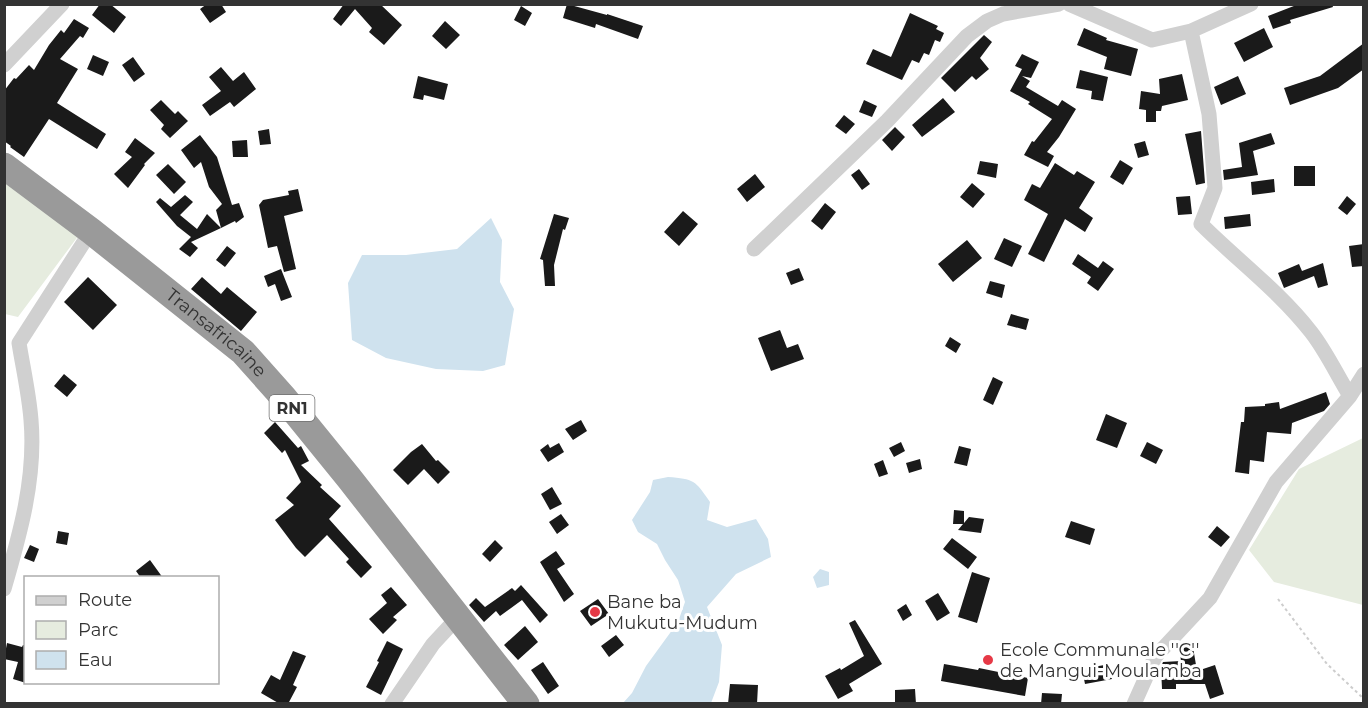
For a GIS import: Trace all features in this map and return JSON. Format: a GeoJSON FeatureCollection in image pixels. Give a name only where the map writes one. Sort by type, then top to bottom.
{"type":"FeatureCollection","features":[{"type":"Feature","properties":{"kind":"highway","name":"Transafricaine"},"geometry":{"type":"LineString","coordinates":[[4,166],[91,231],[243,352],[284,398],[459,616],[526,704]]}},
{"type":"Feature","properties":{"kind":"street"},"geometry":{"type":"LineString","coordinates":[[4,64],[62,4]]}},
{"type":"Feature","properties":{"kind":"street"},"geometry":{"type":"LineString","coordinates":[[754,249],[887,121],[967,36],[987,21],[1003,14],[1059,4]]}},
{"type":"Feature","properties":{"kind":"street"},"geometry":{"type":"LineString","coordinates":[[1070,4],[1152,40],[1191,31],[1251,4]]}},
{"type":"Feature","properties":{"kind":"street"},"geometry":{"type":"LineString","coordinates":[[1191,31],[1209,114],[1215,188],[1201,224],[1269,286],[1304,325],[1350,396]]}},
{"type":"Feature","properties":{"kind":"street"},"geometry":{"type":"LineString","coordinates":[[4,589],[24,516],[31,471],[31,422],[12,343],[91,231]]}},
{"type":"Feature","properties":{"kind":"street"},"geometry":{"type":"LineString","coordinates":[[1134,704],[1155,657],[1210,598],[1276,482],[1301,450],[1350,396],[1364,374]]}},
{"type":"Feature","properties":{"kind":"street"},"geometry":{"type":"LineString","coordinates":[[392,704],[433,644],[459,616]]}},
{"type":"Feature","properties":{"kind":"path"},"geometry":{"type":"LineString","coordinates":[[1278,599],[1327,664],[1364,699]]}},
{"type":"Feature","properties":{"kind":"green space"},"geometry":{"type":"Polygon","coordinates":[[[4,181],[79,235],[18,317],[5,314],[4,181]]]}},
{"type":"Feature","properties":{"kind":"green space"},"geometry":{"type":"Polygon","coordinates":[[[1363,438],[1363,605],[1274,582],[1249,550],[1299,469],[1363,438]]]}},
{"type":"Feature","properties":{"kind":"water"},"geometry":{"type":"Polygon","coordinates":[[[491,218],[502,240],[500,282],[514,309],[505,365],[483,371],[436,369],[386,358],[352,340],[348,283],[362,255],[406,255],[457,249],[491,218]]]}},
{"type":"Feature","properties":{"kind":"water"},"geometry":{"type":"Polygon","coordinates":[[[668,477],[689,480],[701,489],[710,502],[707,520],[727,527],[756,519],[768,539],[771,557],[736,574],[707,607],[722,645],[719,682],[711,703],[623,703],[632,693],[646,666],[678,622],[685,602],[678,580],[657,544],[638,532],[632,520],[650,492],[653,480],[668,477]]]}},
{"type":"Feature","properties":{"kind":"water"},"geometry":{"type":"Polygon","coordinates":[[[820,569],[829,572],[829,585],[817,588],[813,577],[820,569]]]}},
{"type":"Feature","properties":{"kind":"building"},"geometry":{"type":"Polygon","coordinates":[[[100,4],[110,4],[126,17],[114,33],[92,15],[100,4]]]}},
{"type":"Feature","properties":{"kind":"building"},"geometry":{"type":"Polygon","coordinates":[[[207,4],[221,4],[226,12],[210,23],[200,9],[207,4]]]}},
{"type":"Feature","properties":{"kind":"building"},"geometry":{"type":"Polygon","coordinates":[[[344,4],[380,4],[402,25],[384,45],[369,32],[372,28],[355,9],[341,26],[333,19],[344,4]]]}},
{"type":"Feature","properties":{"kind":"building"},"geometry":{"type":"Polygon","coordinates":[[[567,4],[643,26],[638,39],[596,24],[595,28],[563,18],[567,4]]]}},
{"type":"Feature","properties":{"kind":"building"},"geometry":{"type":"Polygon","coordinates":[[[1299,4],[1332,4],[1333,7],[1290,20],[1291,23],[1273,29],[1268,16],[1299,4]]]}},
{"type":"Feature","properties":{"kind":"building"},"geometry":{"type":"Polygon","coordinates":[[[521,6],[532,13],[525,26],[514,20],[521,6]]]}},
{"type":"Feature","properties":{"kind":"building"},"geometry":{"type":"Polygon","coordinates":[[[910,13],[938,26],[936,29],[944,33],[940,42],[935,40],[929,55],[924,53],[919,63],[912,60],[902,80],[866,64],[873,49],[891,57],[910,13]]]}},
{"type":"Feature","properties":{"kind":"building"},"geometry":{"type":"Polygon","coordinates":[[[74,19],[89,28],[83,38],[80,36],[60,59],[78,69],[57,103],[106,134],[97,149],[49,119],[24,157],[4,141],[4,91],[14,78],[16,79],[29,65],[34,70],[49,45],[61,30],[64,33],[74,19]]]}},
{"type":"Feature","properties":{"kind":"building"},"geometry":{"type":"Polygon","coordinates":[[[445,21],[460,35],[446,49],[432,36],[445,21]]]}},
{"type":"Feature","properties":{"kind":"building"},"geometry":{"type":"Polygon","coordinates":[[[1084,28],[1107,38],[1106,40],[1138,49],[1131,76],[1104,69],[1107,57],[1077,45],[1084,28]]]}},
{"type":"Feature","properties":{"kind":"building"},"geometry":{"type":"Polygon","coordinates":[[[1264,28],[1273,47],[1244,62],[1234,43],[1264,28]]]}},
{"type":"Feature","properties":{"kind":"building"},"geometry":{"type":"Polygon","coordinates":[[[984,35],[992,42],[980,58],[989,69],[976,80],[972,76],[955,92],[941,78],[984,35]]]}},
{"type":"Feature","properties":{"kind":"building"},"geometry":{"type":"Polygon","coordinates":[[[1364,43],[1364,69],[1338,88],[1290,105],[1284,88],[1320,76],[1364,43]]]}},
{"type":"Feature","properties":{"kind":"building"},"geometry":{"type":"Polygon","coordinates":[[[1022,54],[1039,62],[1031,78],[1022,76],[1030,81],[1026,87],[1058,106],[1062,100],[1076,109],[1047,152],[1054,156],[1048,167],[1024,155],[1032,141],[1034,142],[1052,119],[1028,104],[1030,102],[1010,91],[1022,69],[1015,66],[1022,54]]]}},
{"type":"Feature","properties":{"kind":"building"},"geometry":{"type":"Polygon","coordinates":[[[93,55],[109,62],[103,76],[87,69],[93,55]]]}},
{"type":"Feature","properties":{"kind":"building"},"geometry":{"type":"Polygon","coordinates":[[[133,57],[145,74],[134,82],[122,65],[133,57]]]}},
{"type":"Feature","properties":{"kind":"building"},"geometry":{"type":"Polygon","coordinates":[[[221,67],[233,81],[244,72],[256,89],[234,107],[230,102],[210,116],[202,105],[221,91],[209,77],[221,67]]]}},
{"type":"Feature","properties":{"kind":"building"},"geometry":{"type":"Polygon","coordinates":[[[1080,70],[1108,77],[1103,101],[1091,99],[1092,91],[1076,88],[1080,70]]]}},
{"type":"Feature","properties":{"kind":"building"},"geometry":{"type":"Polygon","coordinates":[[[1182,74],[1188,100],[1162,106],[1161,111],[1156,111],[1156,122],[1146,122],[1146,110],[1139,109],[1141,91],[1160,94],[1159,79],[1182,74]]]}},
{"type":"Feature","properties":{"kind":"building"},"geometry":{"type":"Polygon","coordinates":[[[418,76],[448,84],[444,100],[424,95],[423,100],[413,98],[418,76]]]}},
{"type":"Feature","properties":{"kind":"building"},"geometry":{"type":"Polygon","coordinates":[[[1238,76],[1246,94],[1221,105],[1214,87],[1238,76]]]}},
{"type":"Feature","properties":{"kind":"building"},"geometry":{"type":"Polygon","coordinates":[[[943,98],[955,112],[922,137],[912,125],[943,98]]]}},
{"type":"Feature","properties":{"kind":"building"},"geometry":{"type":"Polygon","coordinates":[[[161,100],[175,114],[178,111],[188,121],[170,138],[161,129],[164,125],[150,110],[161,100]]]}},
{"type":"Feature","properties":{"kind":"building"},"geometry":{"type":"Polygon","coordinates":[[[864,100],[877,106],[872,117],[859,112],[864,100]]]}},
{"type":"Feature","properties":{"kind":"building"},"geometry":{"type":"Polygon","coordinates":[[[844,115],[855,124],[846,134],[835,126],[844,115]]]}},
{"type":"Feature","properties":{"kind":"building"},"geometry":{"type":"Polygon","coordinates":[[[895,127],[905,137],[892,151],[882,140],[895,127]]]}},
{"type":"Feature","properties":{"kind":"building"},"geometry":{"type":"Polygon","coordinates":[[[269,129],[271,144],[260,145],[258,131],[269,129]]]}},
{"type":"Feature","properties":{"kind":"building"},"geometry":{"type":"Polygon","coordinates":[[[1201,131],[1205,183],[1196,185],[1185,134],[1201,131]]]}},
{"type":"Feature","properties":{"kind":"building"},"geometry":{"type":"Polygon","coordinates":[[[1271,133],[1275,144],[1253,151],[1258,175],[1224,180],[1223,170],[1242,167],[1239,143],[1271,133]]]}},
{"type":"Feature","properties":{"kind":"building"},"geometry":{"type":"Polygon","coordinates":[[[200,135],[217,157],[232,205],[239,203],[244,217],[236,223],[235,221],[221,228],[216,210],[222,204],[209,187],[201,162],[194,168],[181,150],[200,135]]]}},
{"type":"Feature","properties":{"kind":"building"},"geometry":{"type":"Polygon","coordinates":[[[135,138],[155,153],[144,164],[128,188],[114,174],[132,157],[125,152],[135,138]]]}},
{"type":"Feature","properties":{"kind":"building"},"geometry":{"type":"Polygon","coordinates":[[[247,140],[248,157],[233,157],[232,141],[247,140]]]}},
{"type":"Feature","properties":{"kind":"building"},"geometry":{"type":"Polygon","coordinates":[[[1145,141],[1149,155],[1138,158],[1134,144],[1145,141]]]}},
{"type":"Feature","properties":{"kind":"building"},"geometry":{"type":"Polygon","coordinates":[[[1120,160],[1133,168],[1123,185],[1110,177],[1120,160]]]}},
{"type":"Feature","properties":{"kind":"building"},"geometry":{"type":"Polygon","coordinates":[[[980,161],[998,164],[996,178],[977,174],[980,161]]]}},
{"type":"Feature","properties":{"kind":"building"},"geometry":{"type":"Polygon","coordinates":[[[1055,163],[1074,175],[1077,171],[1095,182],[1079,208],[1093,218],[1085,232],[1065,219],[1044,262],[1028,254],[1048,214],[1024,200],[1032,184],[1040,188],[1055,163]]]}},
{"type":"Feature","properties":{"kind":"building"},"geometry":{"type":"Polygon","coordinates":[[[168,164],[186,182],[174,194],[156,175],[168,164]]]}},
{"type":"Feature","properties":{"kind":"building"},"geometry":{"type":"Polygon","coordinates":[[[1294,166],[1315,166],[1315,186],[1294,186],[1294,166]]]}},
{"type":"Feature","properties":{"kind":"building"},"geometry":{"type":"Polygon","coordinates":[[[859,169],[870,184],[862,190],[851,175],[859,169]]]}},
{"type":"Feature","properties":{"kind":"building"},"geometry":{"type":"Polygon","coordinates":[[[755,174],[765,187],[747,202],[737,189],[755,174]]]}},
{"type":"Feature","properties":{"kind":"building"},"geometry":{"type":"Polygon","coordinates":[[[1274,179],[1275,192],[1252,195],[1251,182],[1274,179]]]}},
{"type":"Feature","properties":{"kind":"building"},"geometry":{"type":"Polygon","coordinates":[[[972,183],[985,194],[973,208],[960,197],[972,183]]]}},
{"type":"Feature","properties":{"kind":"building"},"geometry":{"type":"Polygon","coordinates":[[[298,189],[303,211],[284,216],[296,269],[284,272],[277,246],[268,248],[259,205],[263,200],[289,195],[288,191],[298,189]]]}},
{"type":"Feature","properties":{"kind":"building"},"geometry":{"type":"Polygon","coordinates":[[[185,195],[193,202],[180,215],[197,229],[207,214],[221,228],[191,242],[198,248],[190,257],[179,249],[191,237],[177,226],[156,202],[160,198],[171,207],[185,195]]]}},
{"type":"Feature","properties":{"kind":"building"},"geometry":{"type":"Polygon","coordinates":[[[1190,196],[1192,214],[1178,215],[1176,197],[1190,196]]]}},
{"type":"Feature","properties":{"kind":"building"},"geometry":{"type":"Polygon","coordinates":[[[1347,196],[1356,204],[1347,215],[1338,208],[1347,196]]]}},
{"type":"Feature","properties":{"kind":"building"},"geometry":{"type":"Polygon","coordinates":[[[825,203],[836,212],[822,230],[811,221],[825,203]]]}},
{"type":"Feature","properties":{"kind":"building"},"geometry":{"type":"Polygon","coordinates":[[[683,211],[698,224],[679,246],[664,232],[683,211]]]}},
{"type":"Feature","properties":{"kind":"building"},"geometry":{"type":"Polygon","coordinates":[[[554,214],[569,218],[565,230],[563,229],[554,265],[555,286],[545,286],[543,260],[540,259],[554,214]]]}},
{"type":"Feature","properties":{"kind":"building"},"geometry":{"type":"Polygon","coordinates":[[[1250,214],[1251,226],[1225,229],[1224,217],[1250,214]]]}},
{"type":"Feature","properties":{"kind":"building"},"geometry":{"type":"Polygon","coordinates":[[[1004,238],[1022,246],[1012,267],[994,259],[1004,238]]]}},
{"type":"Feature","properties":{"kind":"building"},"geometry":{"type":"Polygon","coordinates":[[[967,240],[982,258],[953,282],[938,264],[967,240]]]}},
{"type":"Feature","properties":{"kind":"building"},"geometry":{"type":"Polygon","coordinates":[[[1364,244],[1364,266],[1352,267],[1349,246],[1364,244]]]}},
{"type":"Feature","properties":{"kind":"building"},"geometry":{"type":"Polygon","coordinates":[[[227,246],[236,253],[225,267],[216,260],[227,246]]]}},
{"type":"Feature","properties":{"kind":"building"},"geometry":{"type":"Polygon","coordinates":[[[1078,254],[1098,268],[1103,261],[1114,269],[1098,291],[1087,283],[1091,277],[1072,264],[1078,254]]]}},
{"type":"Feature","properties":{"kind":"building"},"geometry":{"type":"Polygon","coordinates":[[[1323,263],[1328,285],[1318,288],[1314,276],[1284,288],[1278,273],[1299,264],[1302,271],[1323,263]]]}},
{"type":"Feature","properties":{"kind":"building"},"geometry":{"type":"Polygon","coordinates":[[[799,268],[804,280],[791,285],[786,273],[799,268]]]}},
{"type":"Feature","properties":{"kind":"building"},"geometry":{"type":"Polygon","coordinates":[[[281,269],[292,297],[281,301],[275,284],[268,287],[264,276],[281,269]]]}},
{"type":"Feature","properties":{"kind":"building"},"geometry":{"type":"Polygon","coordinates":[[[88,277],[117,305],[93,330],[64,302],[88,277]]]}},
{"type":"Feature","properties":{"kind":"building"},"geometry":{"type":"Polygon","coordinates":[[[202,277],[221,294],[227,287],[257,312],[241,331],[191,289],[202,277]]]}},
{"type":"Feature","properties":{"kind":"building"},"geometry":{"type":"Polygon","coordinates":[[[990,281],[1005,285],[1002,298],[986,293],[990,281]]]}},
{"type":"Feature","properties":{"kind":"building"},"geometry":{"type":"Polygon","coordinates":[[[1011,314],[1029,319],[1026,330],[1007,325],[1011,314]]]}},
{"type":"Feature","properties":{"kind":"building"},"geometry":{"type":"Polygon","coordinates":[[[780,330],[787,348],[798,344],[804,359],[771,371],[758,338],[780,330]]]}},
{"type":"Feature","properties":{"kind":"building"},"geometry":{"type":"Polygon","coordinates":[[[950,337],[961,344],[956,353],[945,346],[950,337]]]}},
{"type":"Feature","properties":{"kind":"building"},"geometry":{"type":"Polygon","coordinates":[[[64,374],[77,385],[67,397],[54,386],[64,374]]]}},
{"type":"Feature","properties":{"kind":"building"},"geometry":{"type":"Polygon","coordinates":[[[993,377],[1003,382],[993,405],[983,400],[993,377]]]}},
{"type":"Feature","properties":{"kind":"building"},"geometry":{"type":"Polygon","coordinates":[[[1326,392],[1330,404],[1324,411],[1292,423],[1291,434],[1267,432],[1264,462],[1250,460],[1249,474],[1235,472],[1245,407],[1265,406],[1265,404],[1279,402],[1280,409],[1326,392]]]}},
{"type":"Feature","properties":{"kind":"building"},"geometry":{"type":"Polygon","coordinates":[[[1106,414],[1127,423],[1117,448],[1096,440],[1106,414]]]}},
{"type":"Feature","properties":{"kind":"building"},"geometry":{"type":"Polygon","coordinates":[[[581,420],[587,431],[573,440],[565,429],[581,420]]]}},
{"type":"Feature","properties":{"kind":"building"},"geometry":{"type":"Polygon","coordinates":[[[275,422],[298,448],[301,446],[309,461],[301,465],[341,506],[329,519],[372,567],[361,578],[346,562],[349,559],[327,535],[305,557],[275,520],[294,505],[286,498],[301,482],[285,450],[282,453],[264,433],[275,422]]]}},
{"type":"Feature","properties":{"kind":"building"},"geometry":{"type":"Polygon","coordinates":[[[901,442],[905,451],[894,457],[889,448],[901,442]]]}},
{"type":"Feature","properties":{"kind":"building"},"geometry":{"type":"Polygon","coordinates":[[[1147,442],[1163,450],[1156,464],[1140,456],[1147,442]]]}},
{"type":"Feature","properties":{"kind":"building"},"geometry":{"type":"Polygon","coordinates":[[[559,443],[564,452],[548,462],[540,450],[548,444],[550,448],[559,443]]]}},
{"type":"Feature","properties":{"kind":"building"},"geometry":{"type":"Polygon","coordinates":[[[422,444],[436,461],[438,460],[450,472],[438,484],[424,469],[408,485],[393,470],[422,444]]]}},
{"type":"Feature","properties":{"kind":"building"},"geometry":{"type":"Polygon","coordinates":[[[959,446],[971,449],[967,466],[954,463],[959,446]]]}},
{"type":"Feature","properties":{"kind":"building"},"geometry":{"type":"Polygon","coordinates":[[[920,459],[922,469],[909,473],[906,463],[920,459]]]}},
{"type":"Feature","properties":{"kind":"building"},"geometry":{"type":"Polygon","coordinates":[[[883,460],[888,474],[879,477],[874,464],[883,460]]]}},
{"type":"Feature","properties":{"kind":"building"},"geometry":{"type":"Polygon","coordinates":[[[552,487],[562,504],[550,510],[541,494],[552,487]]]}},
{"type":"Feature","properties":{"kind":"building"},"geometry":{"type":"Polygon","coordinates":[[[954,510],[964,511],[964,523],[969,517],[984,519],[981,533],[958,530],[963,524],[953,524],[954,510]]]}},
{"type":"Feature","properties":{"kind":"building"},"geometry":{"type":"Polygon","coordinates":[[[561,514],[569,525],[557,534],[549,522],[561,514]]]}},
{"type":"Feature","properties":{"kind":"building"},"geometry":{"type":"Polygon","coordinates":[[[1071,521],[1095,529],[1090,545],[1065,537],[1071,521]]]}},
{"type":"Feature","properties":{"kind":"building"},"geometry":{"type":"Polygon","coordinates":[[[1217,526],[1230,537],[1221,547],[1208,537],[1217,526]]]}},
{"type":"Feature","properties":{"kind":"building"},"geometry":{"type":"Polygon","coordinates":[[[58,531],[69,533],[67,545],[56,543],[58,531]]]}},
{"type":"Feature","properties":{"kind":"building"},"geometry":{"type":"Polygon","coordinates":[[[952,538],[977,557],[968,569],[943,549],[952,538]]]}},
{"type":"Feature","properties":{"kind":"building"},"geometry":{"type":"Polygon","coordinates":[[[495,540],[503,548],[490,562],[482,554],[495,540]]]}},
{"type":"Feature","properties":{"kind":"building"},"geometry":{"type":"Polygon","coordinates":[[[30,545],[39,549],[34,562],[24,558],[30,545]]]}},
{"type":"Feature","properties":{"kind":"building"},"geometry":{"type":"Polygon","coordinates":[[[556,551],[565,564],[557,569],[574,594],[564,602],[540,562],[556,551]]]}},
{"type":"Feature","properties":{"kind":"building"},"geometry":{"type":"Polygon","coordinates":[[[150,560],[162,576],[140,576],[136,571],[150,560]]]}},
{"type":"Feature","properties":{"kind":"building"},"geometry":{"type":"Polygon","coordinates":[[[972,572],[990,578],[977,623],[958,617],[972,572]]]}},
{"type":"Feature","properties":{"kind":"building"},"geometry":{"type":"Polygon","coordinates":[[[521,585],[548,615],[540,623],[522,600],[500,616],[496,611],[484,622],[469,605],[476,598],[485,607],[512,588],[515,591],[521,585]]]}},
{"type":"Feature","properties":{"kind":"building"},"geometry":{"type":"Polygon","coordinates":[[[391,587],[407,605],[393,617],[397,620],[383,634],[369,619],[387,603],[381,595],[391,587]]]}},
{"type":"Feature","properties":{"kind":"building"},"geometry":{"type":"Polygon","coordinates":[[[938,593],[950,613],[937,621],[925,601],[938,593]]]}},
{"type":"Feature","properties":{"kind":"building","name":"Bane ba Mukutu-Mudum"},"geometry":{"type":"Polygon","coordinates":[[[598,599],[609,614],[591,626],[580,611],[598,599]]]}},
{"type":"Feature","properties":{"kind":"building"},"geometry":{"type":"Polygon","coordinates":[[[906,604],[912,615],[903,621],[897,610],[906,604]]]}},
{"type":"Feature","properties":{"kind":"building"},"geometry":{"type":"Polygon","coordinates":[[[855,620],[882,664],[849,684],[853,691],[838,699],[825,676],[840,668],[841,670],[864,656],[849,623],[855,620]]]}},
{"type":"Feature","properties":{"kind":"building"},"geometry":{"type":"Polygon","coordinates":[[[525,626],[538,642],[518,660],[504,645],[525,626]]]}},
{"type":"Feature","properties":{"kind":"building"},"geometry":{"type":"Polygon","coordinates":[[[616,635],[624,645],[609,657],[601,646],[616,635]]]}},
{"type":"Feature","properties":{"kind":"building"},"geometry":{"type":"Polygon","coordinates":[[[387,641],[403,649],[381,695],[366,687],[387,641]]]}},
{"type":"Feature","properties":{"kind":"building"},"geometry":{"type":"Polygon","coordinates":[[[1192,641],[1197,671],[1215,665],[1224,694],[1210,699],[1205,684],[1176,684],[1176,689],[1162,689],[1161,667],[1163,662],[1181,661],[1179,646],[1182,642],[1192,641]]]}},
{"type":"Feature","properties":{"kind":"building"},"geometry":{"type":"Polygon","coordinates":[[[7,643],[22,647],[24,645],[24,682],[13,679],[18,662],[4,659],[7,643]]]}},
{"type":"Feature","properties":{"kind":"building"},"geometry":{"type":"Polygon","coordinates":[[[293,651],[306,656],[293,685],[297,687],[288,704],[280,704],[261,693],[271,675],[280,680],[293,651]]]}},
{"type":"Feature","properties":{"kind":"building"},"geometry":{"type":"Polygon","coordinates":[[[543,662],[559,686],[548,694],[531,670],[543,662]]]}},
{"type":"Feature","properties":{"kind":"building"},"geometry":{"type":"Polygon","coordinates":[[[944,664],[978,670],[979,668],[1028,678],[1025,696],[941,681],[944,664]]]}},
{"type":"Feature","properties":{"kind":"building"},"geometry":{"type":"Polygon","coordinates":[[[1110,664],[1112,679],[1085,684],[1082,669],[1110,664]]]}},
{"type":"Feature","properties":{"kind":"building"},"geometry":{"type":"Polygon","coordinates":[[[730,684],[758,685],[757,704],[728,704],[730,684]]]}},
{"type":"Feature","properties":{"kind":"building"},"geometry":{"type":"Polygon","coordinates":[[[915,689],[916,704],[895,704],[895,690],[915,689]]]}},
{"type":"Feature","properties":{"kind":"building"},"geometry":{"type":"Polygon","coordinates":[[[1042,693],[1062,694],[1061,704],[1041,704],[1042,693]]]}},
{"type":"Feature","properties":{"kind":"place","name":"Bane ba Mukutu-Mudum"},"geometry":{"type":"Point","coordinates":[595,612]}},
{"type":"Feature","properties":{"kind":"place","name":"Ecole Communale ''C'' de Mangui-Moulamba"},"geometry":{"type":"Point","coordinates":[988,660]}}]}
